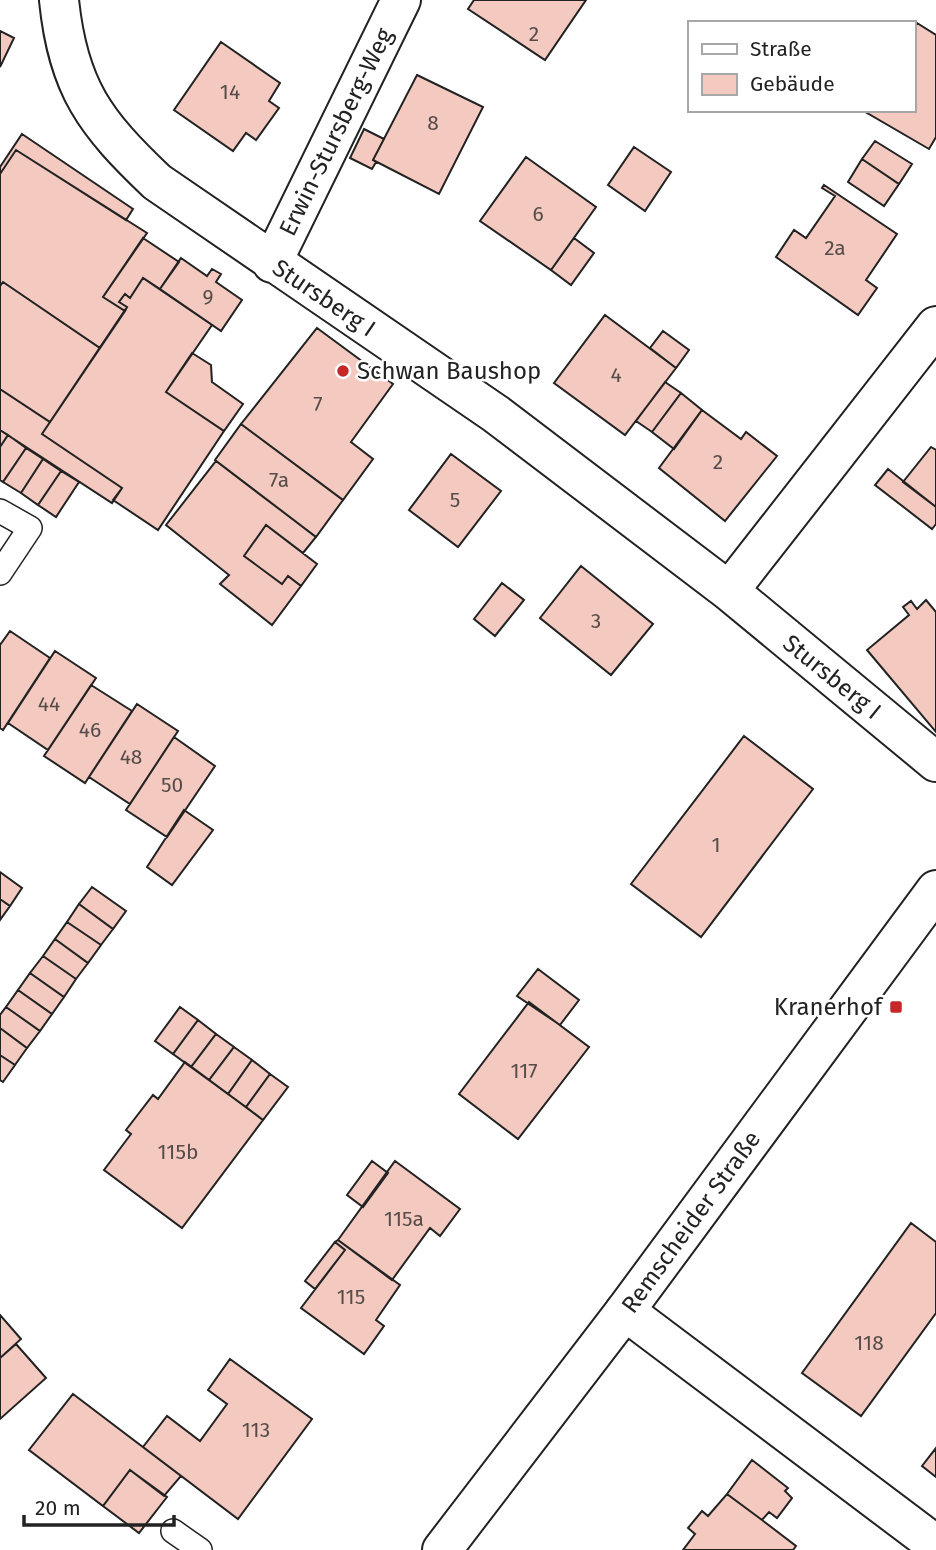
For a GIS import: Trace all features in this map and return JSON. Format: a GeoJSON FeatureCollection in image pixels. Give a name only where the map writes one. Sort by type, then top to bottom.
{"type":"FeatureCollection","features":[{"type":"Feature","properties":{"kind":"street","name":"Stursberg I"},"geometry":{"type":"LineString","coordinates":[[59,0],[63,41],[81,92],[111,139],[157,183],[496,414],[729,591],[936,762]]}},
{"type":"Feature","properties":{"kind":"street","name":"Erwin-Stursberg-Weg"},"geometry":{"type":"LineString","coordinates":[[272,263],[401,0]]}},
{"type":"Feature","properties":{"kind":"street"},"geometry":{"type":"LineString","coordinates":[[729,591],[936,327]]}},
{"type":"Feature","properties":{"kind":"street","name":"Remscheider Straße"},"geometry":{"type":"LineString","coordinates":[[442,1550],[625,1311],[936,891]]}},
{"type":"Feature","properties":{"kind":"street"},"geometry":{"type":"LineString","coordinates":[[625,1311],[936,1545]]}},
{"type":"Feature","properties":{"kind":"lane"},"geometry":{"type":"LineString","coordinates":[[0,510],[30,528],[0,573]]}},
{"type":"Feature","properties":{"kind":"lane"},"geometry":{"type":"LineString","coordinates":[[173,1531],[200,1550]]}},
{"type":"Feature","properties":{"kind":"building"},"geometry":{"type":"Polygon","coordinates":[[[474,0],[586,0],[545,60],[468,9],[474,0]]]}},
{"type":"Feature","properties":{"kind":"building"},"geometry":{"type":"Polygon","coordinates":[[[917,23],[936,35],[936,137],[929,149],[865,112],[915,112],[917,23]]]}},
{"type":"Feature","properties":{"kind":"building"},"geometry":{"type":"Polygon","coordinates":[[[0,31],[14,38],[0,67],[0,31]]]}},
{"type":"Feature","properties":{"kind":"building"},"geometry":{"type":"Polygon","coordinates":[[[221,42],[280,83],[269,101],[279,108],[256,140],[246,133],[233,151],[174,110],[221,42]]]}},
{"type":"Feature","properties":{"kind":"building"},"geometry":{"type":"Polygon","coordinates":[[[417,75],[483,107],[439,194],[373,160],[417,75]]]}},
{"type":"Feature","properties":{"kind":"building"},"geometry":{"type":"Polygon","coordinates":[[[364,129],[384,139],[373,160],[376,162],[372,169],[350,158],[364,129]]]}},
{"type":"Feature","properties":{"kind":"building"},"geometry":{"type":"Polygon","coordinates":[[[22,134],[133,209],[126,220],[16,150],[0,174],[0,167],[22,134]]]}},
{"type":"Feature","properties":{"kind":"building"},"geometry":{"type":"Polygon","coordinates":[[[875,141],[912,164],[899,184],[862,159],[875,141]]]}},
{"type":"Feature","properties":{"kind":"building"},"geometry":{"type":"Polygon","coordinates":[[[634,147],[671,172],[645,211],[608,185],[634,147]]]}},
{"type":"Feature","properties":{"kind":"building"},"geometry":{"type":"Polygon","coordinates":[[[16,150],[147,233],[103,297],[125,311],[100,348],[3,282],[0,286],[0,174],[16,150]]]}},
{"type":"Feature","properties":{"kind":"building"},"geometry":{"type":"Polygon","coordinates":[[[526,157],[596,207],[551,270],[480,221],[526,157]]]}},
{"type":"Feature","properties":{"kind":"building"},"geometry":{"type":"Polygon","coordinates":[[[862,159],[899,184],[884,206],[848,182],[862,159]]]}},
{"type":"Feature","properties":{"kind":"building"},"geometry":{"type":"Polygon","coordinates":[[[824,185],[897,234],[866,280],[877,288],[858,315],[776,257],[794,230],[806,238],[835,196],[822,188],[824,185]]]}},
{"type":"Feature","properties":{"kind":"building"},"geometry":{"type":"Polygon","coordinates":[[[143,238],[179,262],[160,289],[143,278],[130,298],[125,294],[119,302],[127,307],[125,311],[103,297],[143,238]]]}},
{"type":"Feature","properties":{"kind":"building"},"geometry":{"type":"Polygon","coordinates":[[[574,238],[594,253],[571,285],[551,270],[574,238]]]}},
{"type":"Feature","properties":{"kind":"building"},"geometry":{"type":"Polygon","coordinates":[[[181,258],[207,276],[212,269],[221,274],[216,282],[242,300],[221,331],[160,289],[181,258]]]}},
{"type":"Feature","properties":{"kind":"building"},"geometry":{"type":"Polygon","coordinates":[[[143,278],[212,325],[166,392],[224,431],[158,530],[113,500],[122,488],[42,434],[127,307],[119,302],[125,294],[130,298],[143,278]]]}},
{"type":"Feature","properties":{"kind":"building"},"geometry":{"type":"Polygon","coordinates":[[[3,282],[100,348],[50,422],[0,389],[0,286],[3,282]]]}},
{"type":"Feature","properties":{"kind":"building"},"geometry":{"type":"Polygon","coordinates":[[[605,315],[676,368],[625,435],[554,383],[605,315]]]}},
{"type":"Feature","properties":{"kind":"building"},"geometry":{"type":"Polygon","coordinates":[[[317,328],[393,384],[351,442],[373,459],[343,500],[241,424],[317,328]]]}},
{"type":"Feature","properties":{"kind":"building"},"geometry":{"type":"Polygon","coordinates":[[[663,331],[689,350],[676,368],[650,348],[663,331]]]}},
{"type":"Feature","properties":{"kind":"building"},"geometry":{"type":"Polygon","coordinates":[[[192,353],[211,365],[212,382],[243,404],[224,431],[166,392],[192,353]]]}},
{"type":"Feature","properties":{"kind":"building"},"geometry":{"type":"Polygon","coordinates":[[[665,382],[681,393],[652,432],[636,421],[665,382]]]}},
{"type":"Feature","properties":{"kind":"building"},"geometry":{"type":"Polygon","coordinates":[[[0,389],[50,422],[42,434],[122,488],[112,503],[0,430],[0,389]]]}},
{"type":"Feature","properties":{"kind":"building"},"geometry":{"type":"Polygon","coordinates":[[[681,393],[702,410],[674,449],[652,432],[681,393]]]}},
{"type":"Feature","properties":{"kind":"building"},"geometry":{"type":"Polygon","coordinates":[[[702,410],[741,439],[746,432],[777,456],[725,521],[659,468],[702,410]]]}},
{"type":"Feature","properties":{"kind":"building"},"geometry":{"type":"Polygon","coordinates":[[[241,424],[343,500],[316,537],[215,460],[241,424]]]}},
{"type":"Feature","properties":{"kind":"building"},"geometry":{"type":"Polygon","coordinates":[[[0,430],[8,435],[0,447],[0,430]]]}},
{"type":"Feature","properties":{"kind":"building"},"geometry":{"type":"Polygon","coordinates":[[[8,435],[26,448],[3,482],[0,480],[0,447],[8,435]]]}},
{"type":"Feature","properties":{"kind":"building"},"geometry":{"type":"Polygon","coordinates":[[[931,447],[936,450],[936,507],[903,482],[931,447]]]}},
{"type":"Feature","properties":{"kind":"building"},"geometry":{"type":"Polygon","coordinates":[[[26,448],[43,459],[21,493],[3,482],[26,448]]]}},
{"type":"Feature","properties":{"kind":"building"},"geometry":{"type":"Polygon","coordinates":[[[451,454],[501,491],[458,547],[409,510],[451,454]]]}},
{"type":"Feature","properties":{"kind":"building"},"geometry":{"type":"Polygon","coordinates":[[[43,459],[61,471],[38,505],[21,493],[43,459]]]}},
{"type":"Feature","properties":{"kind":"building"},"geometry":{"type":"Polygon","coordinates":[[[216,461],[316,537],[303,553],[266,525],[244,556],[282,584],[288,576],[301,586],[272,625],[220,584],[229,575],[166,525],[216,461]]]}},
{"type":"Feature","properties":{"kind":"building"},"geometry":{"type":"Polygon","coordinates":[[[888,469],[936,507],[936,524],[932,529],[875,485],[888,469]]]}},
{"type":"Feature","properties":{"kind":"building"},"geometry":{"type":"Polygon","coordinates":[[[61,471],[79,482],[56,517],[38,505],[61,471]]]}},
{"type":"Feature","properties":{"kind":"building"},"geometry":{"type":"Polygon","coordinates":[[[266,525],[317,564],[301,586],[288,576],[282,584],[244,556],[266,525]]]}},
{"type":"Feature","properties":{"kind":"building"},"geometry":{"type":"Polygon","coordinates":[[[581,566],[653,624],[611,675],[540,618],[581,566]]]}},
{"type":"Feature","properties":{"kind":"building"},"geometry":{"type":"Polygon","coordinates":[[[502,583],[524,600],[495,636],[474,619],[502,583]]]}},
{"type":"Feature","properties":{"kind":"building"},"geometry":{"type":"Polygon","coordinates":[[[926,600],[936,612],[936,732],[867,650],[909,615],[903,607],[911,601],[917,609],[926,600]]]}},
{"type":"Feature","properties":{"kind":"building"},"geometry":{"type":"Polygon","coordinates":[[[10,631],[50,658],[3,730],[0,728],[0,645],[10,631]]]}},
{"type":"Feature","properties":{"kind":"building"},"geometry":{"type":"Polygon","coordinates":[[[55,651],[96,678],[48,750],[8,723],[55,651]]]}},
{"type":"Feature","properties":{"kind":"building"},"geometry":{"type":"Polygon","coordinates":[[[91,685],[132,711],[85,783],[44,756],[91,685]]]}},
{"type":"Feature","properties":{"kind":"building"},"geometry":{"type":"Polygon","coordinates":[[[137,704],[178,731],[130,804],[89,777],[137,704]]]}},
{"type":"Feature","properties":{"kind":"building"},"geometry":{"type":"Polygon","coordinates":[[[744,736],[813,789],[701,937],[631,884],[744,736]]]}},
{"type":"Feature","properties":{"kind":"building"},"geometry":{"type":"Polygon","coordinates":[[[174,737],[215,766],[167,837],[126,810],[174,737]]]}},
{"type":"Feature","properties":{"kind":"building"},"geometry":{"type":"Polygon","coordinates":[[[184,810],[213,830],[172,885],[147,867],[184,810]]]}},
{"type":"Feature","properties":{"kind":"building"},"geometry":{"type":"Polygon","coordinates":[[[0,872],[22,888],[10,906],[0,899],[0,872]]]}},
{"type":"Feature","properties":{"kind":"building"},"geometry":{"type":"Polygon","coordinates":[[[92,887],[126,911],[113,929],[79,904],[92,887]]]}},
{"type":"Feature","properties":{"kind":"building"},"geometry":{"type":"Polygon","coordinates":[[[0,899],[10,906],[0,920],[0,899]]]}},
{"type":"Feature","properties":{"kind":"building"},"geometry":{"type":"Polygon","coordinates":[[[79,904],[113,929],[101,945],[67,922],[79,904]]]}},
{"type":"Feature","properties":{"kind":"building"},"geometry":{"type":"Polygon","coordinates":[[[67,922],[101,945],[88,963],[55,939],[67,922]]]}},
{"type":"Feature","properties":{"kind":"building"},"geometry":{"type":"Polygon","coordinates":[[[55,939],[88,963],[76,979],[43,956],[55,939]]]}},
{"type":"Feature","properties":{"kind":"building"},"geometry":{"type":"Polygon","coordinates":[[[43,956],[76,979],[64,997],[30,973],[43,956]]]}},
{"type":"Feature","properties":{"kind":"building"},"geometry":{"type":"Polygon","coordinates":[[[538,969],[579,1000],[560,1025],[517,996],[538,969]]]}},
{"type":"Feature","properties":{"kind":"building"},"geometry":{"type":"Polygon","coordinates":[[[30,973],[64,997],[52,1014],[18,990],[30,973]]]}},
{"type":"Feature","properties":{"kind":"building"},"geometry":{"type":"Polygon","coordinates":[[[18,990],[52,1014],[40,1031],[6,1007],[18,990]]]}},
{"type":"Feature","properties":{"kind":"building"},"geometry":{"type":"Polygon","coordinates":[[[529,1002],[589,1047],[518,1139],[459,1094],[529,1002]]]}},
{"type":"Feature","properties":{"kind":"building"},"geometry":{"type":"Polygon","coordinates":[[[6,1007],[40,1031],[27,1048],[0,1028],[0,1015],[6,1007]]]}},
{"type":"Feature","properties":{"kind":"building"},"geometry":{"type":"Polygon","coordinates":[[[180,1007],[198,1020],[173,1054],[155,1041],[180,1007]]]}},
{"type":"Feature","properties":{"kind":"building"},"geometry":{"type":"Polygon","coordinates":[[[198,1020],[216,1034],[191,1067],[173,1054],[198,1020]]]}},
{"type":"Feature","properties":{"kind":"building"},"geometry":{"type":"Polygon","coordinates":[[[0,1028],[27,1048],[15,1065],[0,1055],[0,1028]]]}},
{"type":"Feature","properties":{"kind":"building"},"geometry":{"type":"Polygon","coordinates":[[[216,1034],[234,1047],[209,1080],[191,1067],[216,1034]]]}},
{"type":"Feature","properties":{"kind":"building"},"geometry":{"type":"Polygon","coordinates":[[[234,1047],[252,1060],[228,1094],[209,1080],[234,1047]]]}},
{"type":"Feature","properties":{"kind":"building"},"geometry":{"type":"Polygon","coordinates":[[[0,1055],[15,1065],[3,1082],[0,1080],[0,1055]]]}},
{"type":"Feature","properties":{"kind":"building"},"geometry":{"type":"Polygon","coordinates":[[[252,1060],[270,1074],[246,1107],[228,1094],[252,1060]]]}},
{"type":"Feature","properties":{"kind":"building"},"geometry":{"type":"Polygon","coordinates":[[[185,1062],[263,1120],[182,1228],[104,1170],[131,1134],[126,1130],[153,1095],[158,1099],[185,1062]]]}},
{"type":"Feature","properties":{"kind":"building"},"geometry":{"type":"Polygon","coordinates":[[[270,1074],[288,1087],[263,1120],[246,1107],[270,1074]]]}},
{"type":"Feature","properties":{"kind":"building"},"geometry":{"type":"Polygon","coordinates":[[[372,1161],[388,1173],[363,1207],[347,1195],[372,1161]]]}},
{"type":"Feature","properties":{"kind":"building"},"geometry":{"type":"Polygon","coordinates":[[[395,1161],[460,1209],[440,1236],[430,1228],[392,1280],[338,1240],[395,1161]]]}},
{"type":"Feature","properties":{"kind":"building"},"geometry":{"type":"Polygon","coordinates":[[[911,1223],[936,1242],[936,1313],[861,1416],[802,1373],[911,1223]]]}},
{"type":"Feature","properties":{"kind":"building"},"geometry":{"type":"Polygon","coordinates":[[[338,1240],[400,1285],[376,1320],[384,1326],[364,1354],[301,1308],[345,1250],[335,1242],[338,1240]]]}},
{"type":"Feature","properties":{"kind":"building"},"geometry":{"type":"Polygon","coordinates":[[[335,1242],[345,1250],[315,1289],[305,1281],[335,1242]]]}},
{"type":"Feature","properties":{"kind":"building"},"geometry":{"type":"Polygon","coordinates":[[[0,1315],[21,1339],[0,1358],[0,1315]]]}},
{"type":"Feature","properties":{"kind":"building"},"geometry":{"type":"Polygon","coordinates":[[[16,1344],[46,1378],[0,1419],[0,1358],[16,1344]]]}},
{"type":"Feature","properties":{"kind":"building"},"geometry":{"type":"Polygon","coordinates":[[[230,1359],[312,1419],[238,1519],[143,1447],[167,1416],[200,1441],[227,1404],[208,1390],[230,1359]]]}},
{"type":"Feature","properties":{"kind":"building"},"geometry":{"type":"Polygon","coordinates":[[[73,1394],[181,1476],[164,1496],[130,1470],[103,1506],[29,1450],[73,1394]]]}},
{"type":"Feature","properties":{"kind":"building"},"geometry":{"type":"Polygon","coordinates":[[[936,1448],[936,1477],[922,1466],[936,1448]]]}},
{"type":"Feature","properties":{"kind":"building"},"geometry":{"type":"Polygon","coordinates":[[[752,1460],[788,1488],[785,1491],[792,1498],[777,1518],[769,1512],[762,1520],[727,1494],[752,1460]]]}},
{"type":"Feature","properties":{"kind":"building"},"geometry":{"type":"Polygon","coordinates":[[[130,1470],[167,1497],[139,1533],[103,1506],[130,1470]]]}},
{"type":"Feature","properties":{"kind":"building"},"geometry":{"type":"Polygon","coordinates":[[[727,1494],[796,1546],[793,1550],[683,1550],[695,1534],[688,1528],[702,1511],[708,1516],[727,1494]]]}},
{"type":"Feature","properties":{"kind":"place","name":"Schwan Baushop"},"geometry":{"type":"Point","coordinates":[343,371]}},
{"type":"Feature","properties":{"kind":"place","name":"Kranerhof"},"geometry":{"type":"Point","coordinates":[896,1007]}}]}
